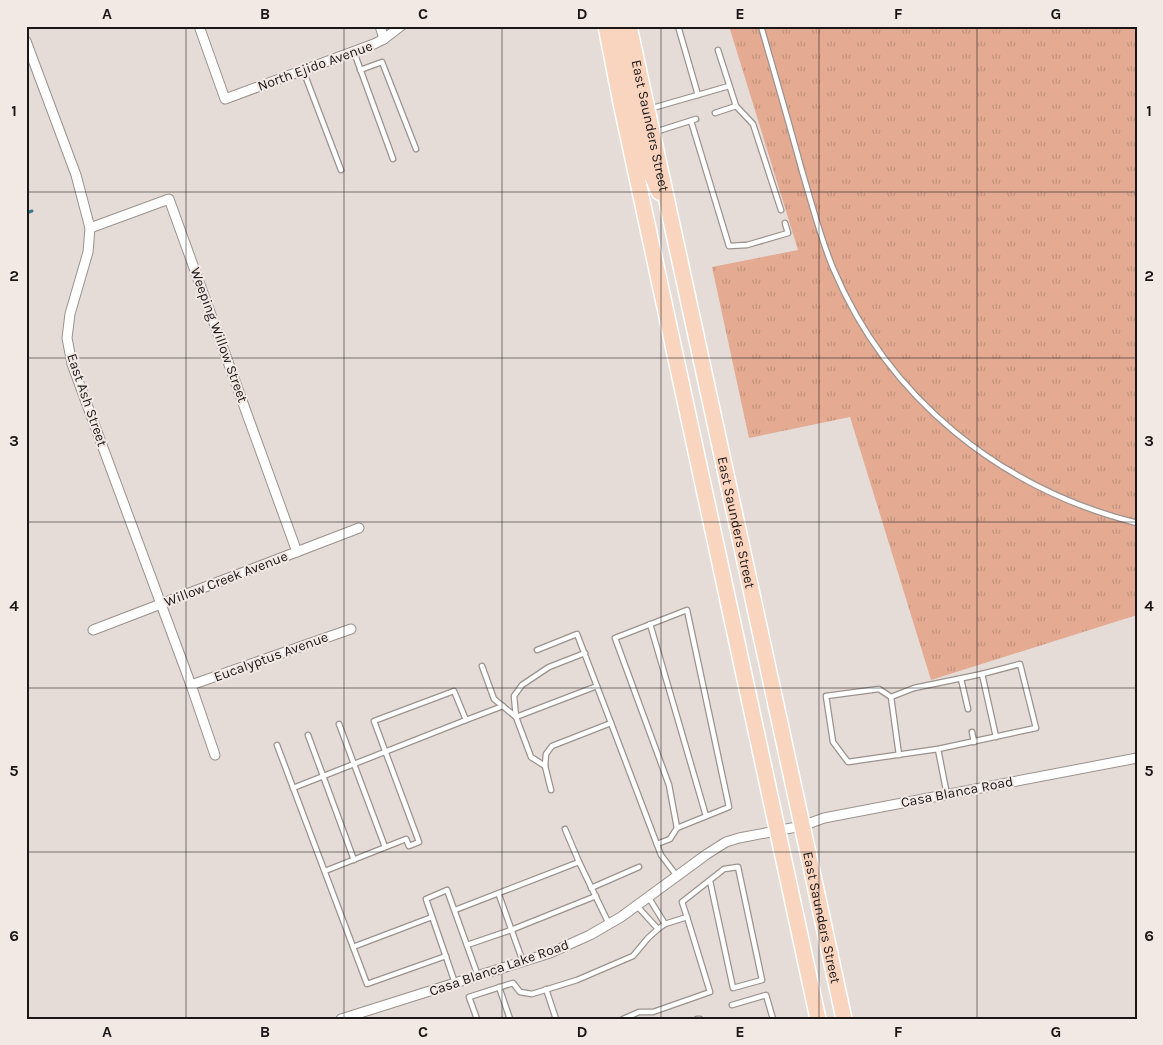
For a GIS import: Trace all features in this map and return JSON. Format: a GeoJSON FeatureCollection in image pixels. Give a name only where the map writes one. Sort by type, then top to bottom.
{"type":"FeatureCollection","features":[{"type":"Feature","properties":{"kind":"main road","name":"East Saunders Street"},"geometry":{"type":"LineString","coordinates":[[606,26],[620,103],[818,1019]]}},
{"type":"Feature","properties":{"kind":"main road"},"geometry":{"type":"LineString","coordinates":[[618,26],[648,166],[671,215]]}},
{"type":"Feature","properties":{"kind":"main road","name":"East Saunders Street"},"geometry":{"type":"LineString","coordinates":[[629,26],[844,1019]]}},
{"type":"Feature","properties":{"kind":"street","name":"North Ejido Avenue"},"geometry":{"type":"LineString","coordinates":[[199,26],[225,99],[354,52],[384,39],[401,26]]}},
{"type":"Feature","properties":{"kind":"street"},"geometry":{"type":"LineString","coordinates":[[380,26],[384,39]]}},
{"type":"Feature","properties":{"kind":"street","name":"East Ash Street"},"geometry":{"type":"LineString","coordinates":[[26,41],[76,175],[90,228],[88,252],[70,314],[67,338],[72,364],[215,754]]}},
{"type":"Feature","properties":{"kind":"street","name":"Weeping Willow Street"},"geometry":{"type":"LineString","coordinates":[[90,228],[169,199],[297,552]]}},
{"type":"Feature","properties":{"kind":"street","name":"Willow Creek Avenue"},"geometry":{"type":"LineString","coordinates":[[93,630],[359,528]]}},
{"type":"Feature","properties":{"kind":"street","name":"Eucalyptus Avenue"},"geometry":{"type":"LineString","coordinates":[[191,685],[351,629]]}},
{"type":"Feature","properties":{"kind":"street","name":"Casa Blanca Road"},"geometry":{"type":"LineString","coordinates":[[778,830],[802,826],[824,818],[1137,758]]}},
{"type":"Feature","properties":{"kind":"street","name":"Casa Blanca Lake Road"},"geometry":{"type":"LineString","coordinates":[[341,1019],[550,953],[609,924],[649,898],[726,842],[778,830]]}},
{"type":"Feature","properties":{"kind":"lane"},"geometry":{"type":"LineString","coordinates":[[678,26],[698,95]]}},
{"type":"Feature","properties":{"kind":"lane"},"geometry":{"type":"LineString","coordinates":[[761,26],[817,221],[833,268],[848,301],[893,370],[921,401],[955,433],[992,460],[1041,488],[1074,504],[1137,522]]}},
{"type":"Feature","properties":{"kind":"lane"},"geometry":{"type":"LineString","coordinates":[[718,50],[736,106],[753,124],[781,210]]}},
{"type":"Feature","properties":{"kind":"lane"},"geometry":{"type":"LineString","coordinates":[[354,52],[393,159]]}},
{"type":"Feature","properties":{"kind":"lane"},"geometry":{"type":"LineString","coordinates":[[360,70],[382,62],[416,149]]}},
{"type":"Feature","properties":{"kind":"lane"},"geometry":{"type":"LineString","coordinates":[[303,70],[341,170]]}},
{"type":"Feature","properties":{"kind":"lane"},"geometry":{"type":"LineString","coordinates":[[648,110],[729,86]]}},
{"type":"Feature","properties":{"kind":"lane"},"geometry":{"type":"LineString","coordinates":[[715,113],[736,106]]}},
{"type":"Feature","properties":{"kind":"lane"},"geometry":{"type":"LineString","coordinates":[[653,132],[694,120],[728,246],[747,245],[788,233],[785,223]]}},
{"type":"Feature","properties":{"kind":"lane"},"geometry":{"type":"LineString","coordinates":[[656,844],[670,839],[677,828],[729,807],[687,610],[615,638],[669,785],[677,828]]}},
{"type":"Feature","properties":{"kind":"lane"},"geometry":{"type":"LineString","coordinates":[[650,624],[706,816]]}},
{"type":"Feature","properties":{"kind":"lane"},"geometry":{"type":"LineString","coordinates":[[537,650],[577,634],[656,844],[661,855],[677,876]]}},
{"type":"Feature","properties":{"kind":"lane"},"geometry":{"type":"LineString","coordinates":[[545,766],[531,757],[516,717],[514,696],[522,685],[549,668],[585,653]]}},
{"type":"Feature","properties":{"kind":"lane"},"geometry":{"type":"LineString","coordinates":[[891,697],[914,688],[1020,664],[1036,728],[938,749],[899,755],[848,762],[834,742],[826,696],[879,689],[891,697],[899,755]]}},
{"type":"Feature","properties":{"kind":"lane"},"geometry":{"type":"LineString","coordinates":[[482,666],[494,699],[516,717]]}},
{"type":"Feature","properties":{"kind":"lane"},"geometry":{"type":"LineString","coordinates":[[982,674],[996,737]]}},
{"type":"Feature","properties":{"kind":"lane"},"geometry":{"type":"LineString","coordinates":[[961,678],[968,710]]}},
{"type":"Feature","properties":{"kind":"lane"},"geometry":{"type":"LineString","coordinates":[[516,717],[597,686]]}},
{"type":"Feature","properties":{"kind":"lane"},"geometry":{"type":"LineString","coordinates":[[325,871],[406,839],[409,846],[419,842],[374,721],[454,691],[466,720]]}},
{"type":"Feature","properties":{"kind":"lane"},"geometry":{"type":"LineString","coordinates":[[293,788],[503,706]]}},
{"type":"Feature","properties":{"kind":"lane"},"geometry":{"type":"LineString","coordinates":[[551,790],[545,766],[546,754],[552,746],[611,723]]}},
{"type":"Feature","properties":{"kind":"lane"},"geometry":{"type":"LineString","coordinates":[[339,724],[386,847]]}},
{"type":"Feature","properties":{"kind":"lane"},"geometry":{"type":"LineString","coordinates":[[972,732],[974,742]]}},
{"type":"Feature","properties":{"kind":"lane"},"geometry":{"type":"LineString","coordinates":[[308,735],[354,860]]}},
{"type":"Feature","properties":{"kind":"lane"},"geometry":{"type":"LineString","coordinates":[[276,745],[367,984],[446,956]]}},
{"type":"Feature","properties":{"kind":"lane"},"geometry":{"type":"LineString","coordinates":[[938,749],[947,794]]}},
{"type":"Feature","properties":{"kind":"lane"},"geometry":{"type":"LineString","coordinates":[[565,829],[609,924]]}},
{"type":"Feature","properties":{"kind":"lane"},"geometry":{"type":"LineString","coordinates":[[455,910],[499,895],[579,862]]}},
{"type":"Feature","properties":{"kind":"lane"},"geometry":{"type":"LineString","coordinates":[[591,888],[639,867]]}},
{"type":"Feature","properties":{"kind":"lane"},"geometry":{"type":"LineString","coordinates":[[623,1019],[639,1012],[653,1012],[710,992],[682,902],[724,869],[738,867],[762,980],[733,988],[710,881]]}},
{"type":"Feature","properties":{"kind":"lane"},"geometry":{"type":"LineString","coordinates":[[455,983],[426,899],[447,890],[478,976]]}},
{"type":"Feature","properties":{"kind":"lane"},"geometry":{"type":"LineString","coordinates":[[499,895],[523,962]]}},
{"type":"Feature","properties":{"kind":"lane"},"geometry":{"type":"LineString","coordinates":[[467,945],[511,930],[596,896]]}},
{"type":"Feature","properties":{"kind":"lane"},"geometry":{"type":"LineString","coordinates":[[649,898],[665,924]]}},
{"type":"Feature","properties":{"kind":"lane"},"geometry":{"type":"LineString","coordinates":[[637,906],[658,929]]}},
{"type":"Feature","properties":{"kind":"lane"},"geometry":{"type":"LineString","coordinates":[[353,947],[432,917]]}},
{"type":"Feature","properties":{"kind":"lane"},"geometry":{"type":"LineString","coordinates":[[477,1019],[469,997],[513,983],[520,992],[532,994],[577,980],[633,956],[658,929],[665,924],[686,917]]}},
{"type":"Feature","properties":{"kind":"lane"},"geometry":{"type":"LineString","coordinates":[[499,987],[510,1019]]}},
{"type":"Feature","properties":{"kind":"lane"},"geometry":{"type":"LineString","coordinates":[[546,990],[556,1019]]}},
{"type":"Feature","properties":{"kind":"lane"},"geometry":{"type":"LineString","coordinates":[[732,1005],[766,995],[773,1019]]}},
{"type":"Feature","properties":{"kind":"green space"},"geometry":{"type":"Polygon","coordinates":[[[729,26],[1137,26],[1137,615],[931,680],[850,417],[749,438],[712,267],[798,250],[729,26]]]}},
{"type":"Feature","properties":{"kind":"waterway"},"geometry":{"type":"LineString","coordinates":[[26,213],[32,211]]}}]}
